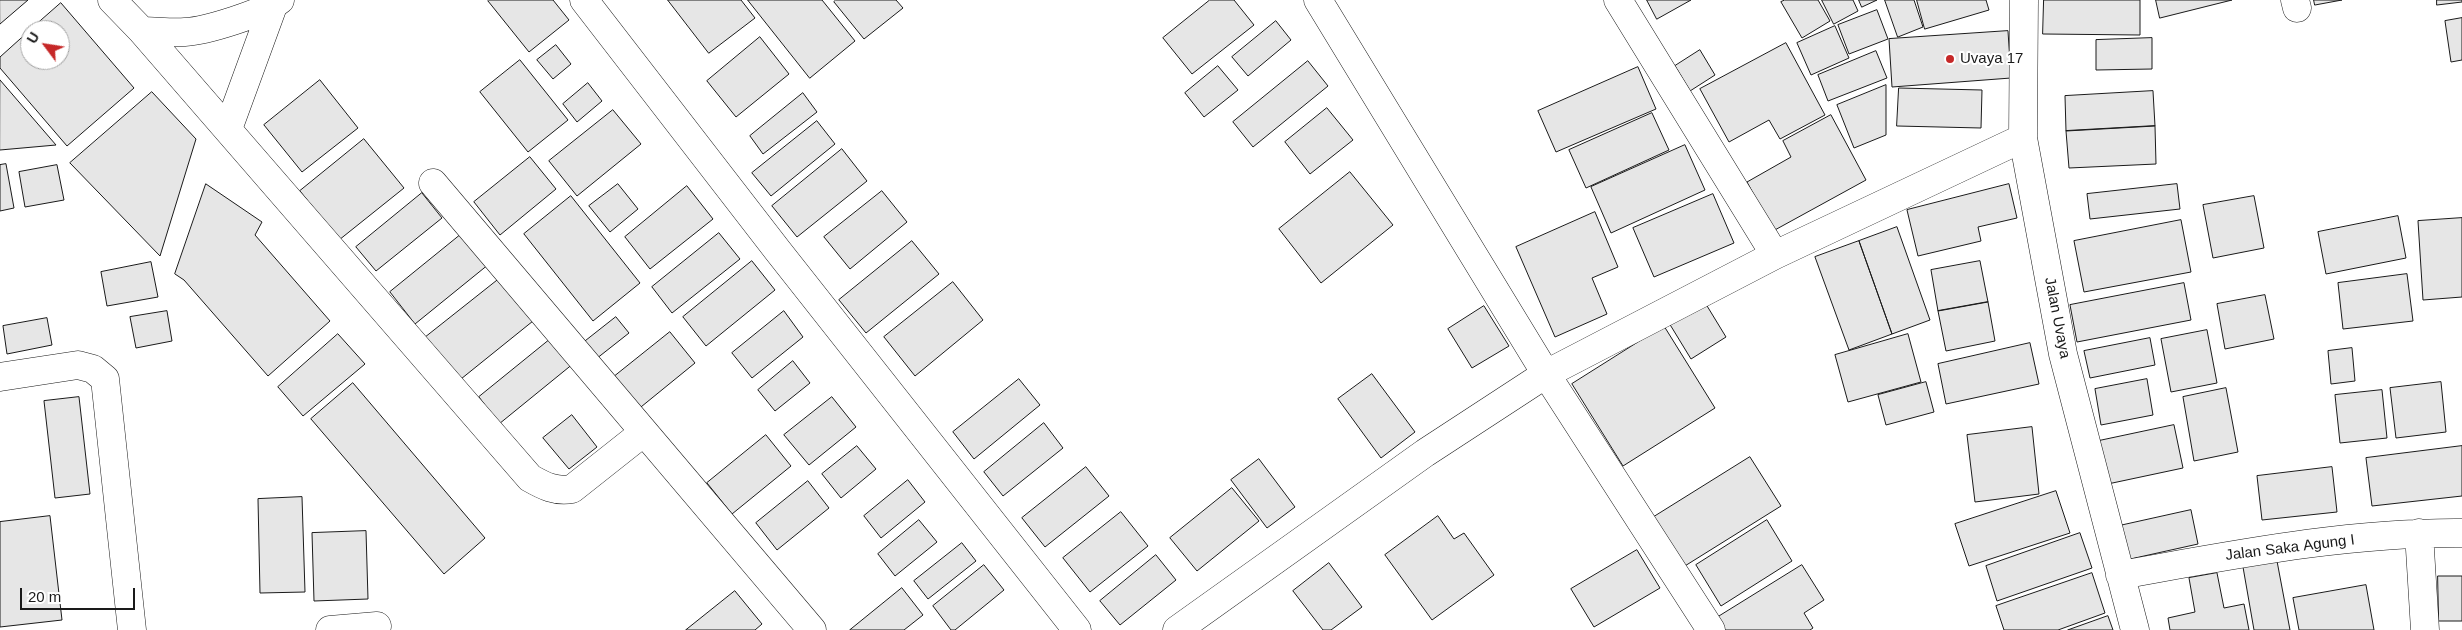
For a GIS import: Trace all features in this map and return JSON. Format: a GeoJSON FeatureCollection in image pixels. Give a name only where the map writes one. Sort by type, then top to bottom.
{"type":"FeatureCollection","features":[{"type":"Feature","properties":{"kind":"street"},"geometry":{"type":"LineString","coordinates":[[112,0],[142,31],[228,129],[530,478],[560,491],[572,489],[644,432]]}},
{"type":"Feature","properties":{"kind":"street"},"geometry":{"type":"LineString","coordinates":[[584,0],[778,251],[1077,630]]}},
{"type":"Feature","properties":{"kind":"street"},"geometry":{"type":"LineString","coordinates":[[1318,0],[1546,374],[1710,630]]}},
{"type":"Feature","properties":{"kind":"street"},"geometry":{"type":"LineString","coordinates":[[1618,0],[1775,255]]}},
{"type":"Feature","properties":{"kind":"street","name":"Jalan Uvaya"},"geometry":{"type":"LineString","coordinates":[[2024,0],[2023,138],[2062,354],[2135,630]]}},
{"type":"Feature","properties":{"kind":"street"},"geometry":{"type":"LineString","coordinates":[[142,31],[186,32],[230,22],[277,3]]}},
{"type":"Feature","properties":{"kind":"street"},"geometry":{"type":"LineString","coordinates":[[228,129],[277,3]]}},
{"type":"Feature","properties":{"kind":"street"},"geometry":{"type":"LineString","coordinates":[[1177,630],[1424,454],[1450,439],[1546,374],[1775,255],[2023,138]]}},
{"type":"Feature","properties":{"kind":"street"},"geometry":{"type":"LineString","coordinates":[[433,183],[812,630]]}},
{"type":"Feature","properties":{"kind":"street"},"geometry":{"type":"LineString","coordinates":[[0,377],[78,366],[93,369],[105,380],[132,630]]}},
{"type":"Feature","properties":{"kind":"street"},"geometry":{"type":"LineString","coordinates":[[2419,533],[2425,630]]}},
{"type":"Feature","properties":{"kind":"street","name":"Jalan Saka Agung I"},"geometry":{"type":"LineString","coordinates":[[2120,575],[2273,548],[2419,533],[2462,533]]}},
{"type":"Feature","properties":{"kind":"street"},"geometry":{"type":"LineString","coordinates":[[330,630],[377,626]]}},
{"type":"Feature","properties":{"kind":"building"},"geometry":{"type":"Polygon","coordinates":[[[0,0],[28,0],[0,24],[0,0]]]}},
{"type":"Feature","properties":{"kind":"building"},"geometry":{"type":"Polygon","coordinates":[[[489,0],[553,0],[569,20],[529,52],[489,0]]]}},
{"type":"Feature","properties":{"kind":"building"},"geometry":{"type":"Polygon","coordinates":[[[668,0],[741,0],[755,18],[709,53],[668,0]]]}},
{"type":"Feature","properties":{"kind":"building"},"geometry":{"type":"Polygon","coordinates":[[[748,0],[822,0],[855,41],[810,78],[748,0]]]}},
{"type":"Feature","properties":{"kind":"building"},"geometry":{"type":"Polygon","coordinates":[[[836,0],[896,0],[903,8],[864,39],[834,2],[836,0]]]}},
{"type":"Feature","properties":{"kind":"building"},"geometry":{"type":"Polygon","coordinates":[[[1210,0],[1234,0],[1254,25],[1192,74],[1163,38],[1210,0]]]}},
{"type":"Feature","properties":{"kind":"building"},"geometry":{"type":"Polygon","coordinates":[[[1647,0],[1691,0],[1657,19],[1647,0]]]}},
{"type":"Feature","properties":{"kind":"building"},"geometry":{"type":"Polygon","coordinates":[[[1785,0],[1818,0],[1830,21],[1802,38],[1781,2],[1785,0]]]}},
{"type":"Feature","properties":{"kind":"building"},"geometry":{"type":"Polygon","coordinates":[[[1822,0],[1853,0],[1858,11],[1834,24],[1822,0]]]}},
{"type":"Feature","properties":{"kind":"building"},"geometry":{"type":"Polygon","coordinates":[[[1859,0],[1877,0],[1862,7],[1859,0]]]}},
{"type":"Feature","properties":{"kind":"building"},"geometry":{"type":"Polygon","coordinates":[[[1885,0],[1914,0],[1923,27],[1898,37],[1885,0]]]}},
{"type":"Feature","properties":{"kind":"building"},"geometry":{"type":"Polygon","coordinates":[[[1917,0],[1986,0],[1989,10],[1925,29],[1917,0]]]}},
{"type":"Feature","properties":{"kind":"building"},"geometry":{"type":"Polygon","coordinates":[[[2044,0],[2140,0],[2140,35],[2043,34],[2044,0]]]}},
{"type":"Feature","properties":{"kind":"building"},"geometry":{"type":"Polygon","coordinates":[[[2156,0],[2232,0],[2160,18],[2156,0]]]}},
{"type":"Feature","properties":{"kind":"building"},"geometry":{"type":"Polygon","coordinates":[[[2314,0],[2342,0],[2315,5],[2314,0]]]}},
{"type":"Feature","properties":{"kind":"building"},"geometry":{"type":"Polygon","coordinates":[[[2437,0],[2462,0],[2462,2],[2437,5],[2437,0]]]}},
{"type":"Feature","properties":{"kind":"building"},"geometry":{"type":"Polygon","coordinates":[[[61,3],[134,88],[67,146],[0,68],[0,57],[20,39],[20,70],[70,70],[70,20],[41,20],[61,3]]]}},
{"type":"Feature","properties":{"kind":"building"},"geometry":{"type":"Polygon","coordinates":[[[1877,10],[1888,39],[1849,54],[1838,25],[1877,10]]]}},
{"type":"Feature","properties":{"kind":"building"},"geometry":{"type":"Polygon","coordinates":[[[2462,18],[2462,60],[2451,62],[2445,21],[2462,18]]]}},
{"type":"Feature","properties":{"kind":"building"},"geometry":{"type":"Polygon","coordinates":[[[1276,21],[1291,40],[1248,76],[1232,57],[1276,21]]]}},
{"type":"Feature","properties":{"kind":"building"},"geometry":{"type":"Polygon","coordinates":[[[1835,26],[1849,58],[1811,75],[1797,43],[1835,26]]]}},
{"type":"Feature","properties":{"kind":"building","name":"Uvaya 17"},"geometry":{"type":"Polygon","coordinates":[[[2008,31],[2011,78],[1892,87],[1889,39],[2008,31]]]}},
{"type":"Feature","properties":{"kind":"building"},"geometry":{"type":"Polygon","coordinates":[[[760,37],[789,74],[736,117],[707,81],[760,37]]]}},
{"type":"Feature","properties":{"kind":"building"},"geometry":{"type":"Polygon","coordinates":[[[2152,38],[2152,69],[2096,70],[2096,40],[2152,38]]]}},
{"type":"Feature","properties":{"kind":"building"},"geometry":{"type":"Polygon","coordinates":[[[1786,43],[1825,115],[1780,139],[1769,120],[1729,142],[1700,89],[1786,43]]]}},
{"type":"Feature","properties":{"kind":"building"},"geometry":{"type":"Polygon","coordinates":[[[556,45],[571,64],[553,79],[537,60],[556,45]]]}},
{"type":"Feature","properties":{"kind":"building"},"geometry":{"type":"Polygon","coordinates":[[[1700,50],[1715,75],[1690,91],[1675,66],[1700,50]]]}},
{"type":"Feature","properties":{"kind":"building"},"geometry":{"type":"Polygon","coordinates":[[[1876,51],[1887,78],[1828,101],[1818,75],[1876,51]]]}},
{"type":"Feature","properties":{"kind":"building"},"geometry":{"type":"Polygon","coordinates":[[[520,60],[568,120],[528,152],[480,92],[520,60]]]}},
{"type":"Feature","properties":{"kind":"building"},"geometry":{"type":"Polygon","coordinates":[[[1308,61],[1328,86],[1253,147],[1233,122],[1308,61]]]}},
{"type":"Feature","properties":{"kind":"building"},"geometry":{"type":"Polygon","coordinates":[[[1218,66],[1238,90],[1204,117],[1185,93],[1218,66]]]}},
{"type":"Feature","properties":{"kind":"building"},"geometry":{"type":"Polygon","coordinates":[[[1638,67],[1656,109],[1556,152],[1538,111],[1638,67]]]}},
{"type":"Feature","properties":{"kind":"building"},"geometry":{"type":"Polygon","coordinates":[[[0,80],[56,145],[0,150],[0,80]]]}},
{"type":"Feature","properties":{"kind":"building"},"geometry":{"type":"Polygon","coordinates":[[[320,80],[358,128],[302,172],[264,125],[320,80]]]}},
{"type":"Feature","properties":{"kind":"building"},"geometry":{"type":"Polygon","coordinates":[[[588,83],[602,101],[577,122],[563,104],[588,83]]]}},
{"type":"Feature","properties":{"kind":"building"},"geometry":{"type":"Polygon","coordinates":[[[1886,85],[1886,135],[1854,148],[1837,105],[1886,85]]]}},
{"type":"Feature","properties":{"kind":"building"},"geometry":{"type":"Polygon","coordinates":[[[1899,88],[1982,90],[1981,128],[1897,126],[1899,88]]]}},
{"type":"Feature","properties":{"kind":"building"},"geometry":{"type":"Polygon","coordinates":[[[2153,91],[2155,126],[2066,131],[2065,96],[2153,91]]]}},
{"type":"Feature","properties":{"kind":"building"},"geometry":{"type":"Polygon","coordinates":[[[152,92],[196,139],[160,256],[70,163],[152,92]]]}},
{"type":"Feature","properties":{"kind":"building"},"geometry":{"type":"Polygon","coordinates":[[[803,93],[817,112],[763,154],[750,136],[803,93]]]}},
{"type":"Feature","properties":{"kind":"building"},"geometry":{"type":"Polygon","coordinates":[[[1327,108],[1353,140],[1310,174],[1285,142],[1327,108]]]}},
{"type":"Feature","properties":{"kind":"building"},"geometry":{"type":"Polygon","coordinates":[[[613,110],[641,144],[577,196],[549,161],[613,110]]]}},
{"type":"Feature","properties":{"kind":"building"},"geometry":{"type":"Polygon","coordinates":[[[1652,113],[1669,150],[1586,188],[1569,150],[1652,113]]]}},
{"type":"Feature","properties":{"kind":"building"},"geometry":{"type":"Polygon","coordinates":[[[1831,115],[1866,180],[1773,231],[1747,182],[1791,157],[1783,141],[1831,115]]]}},
{"type":"Feature","properties":{"kind":"building"},"geometry":{"type":"Polygon","coordinates":[[[817,121],[835,144],[771,196],[752,173],[817,121]]]}},
{"type":"Feature","properties":{"kind":"building"},"geometry":{"type":"Polygon","coordinates":[[[2155,126],[2156,164],[2069,168],[2066,131],[2155,126]]]}},
{"type":"Feature","properties":{"kind":"building"},"geometry":{"type":"Polygon","coordinates":[[[364,139],[404,188],[339,240],[300,191],[364,139]]]}},
{"type":"Feature","properties":{"kind":"building"},"geometry":{"type":"Polygon","coordinates":[[[1685,145],[1705,190],[1611,233],[1591,187],[1685,145]]]}},
{"type":"Feature","properties":{"kind":"building"},"geometry":{"type":"Polygon","coordinates":[[[842,149],[867,181],[797,237],[772,206],[842,149]]]}},
{"type":"Feature","properties":{"kind":"building"},"geometry":{"type":"Polygon","coordinates":[[[530,157],[556,189],[500,235],[474,202],[530,157]]]}},
{"type":"Feature","properties":{"kind":"building"},"geometry":{"type":"Polygon","coordinates":[[[6,164],[14,208],[0,211],[0,165],[6,164]]]}},
{"type":"Feature","properties":{"kind":"building"},"geometry":{"type":"Polygon","coordinates":[[[57,165],[64,200],[25,207],[19,172],[57,165]]]}},
{"type":"Feature","properties":{"kind":"building"},"geometry":{"type":"Polygon","coordinates":[[[1350,172],[1393,225],[1321,283],[1279,229],[1350,172]]]}},
{"type":"Feature","properties":{"kind":"building"},"geometry":{"type":"Polygon","coordinates":[[[206,184],[262,222],[255,235],[330,321],[268,376],[184,280],[175,274],[206,184]]]}},
{"type":"Feature","properties":{"kind":"building"},"geometry":{"type":"Polygon","coordinates":[[[618,184],[638,209],[610,232],[589,206],[618,184]]]}},
{"type":"Feature","properties":{"kind":"building"},"geometry":{"type":"Polygon","coordinates":[[[2009,184],[2017,218],[1978,227],[1981,241],[1918,256],[1907,210],[2009,184]]]}},
{"type":"Feature","properties":{"kind":"building"},"geometry":{"type":"Polygon","coordinates":[[[2177,184],[2180,209],[2090,219],[2087,194],[2177,184]]]}},
{"type":"Feature","properties":{"kind":"building"},"geometry":{"type":"Polygon","coordinates":[[[687,186],[713,219],[650,269],[625,237],[687,186]]]}},
{"type":"Feature","properties":{"kind":"building"},"geometry":{"type":"Polygon","coordinates":[[[882,191],[907,222],[850,269],[824,237],[882,191]]]}},
{"type":"Feature","properties":{"kind":"building"},"geometry":{"type":"Polygon","coordinates":[[[422,193],[442,218],[376,271],[356,247],[422,193]]]}},
{"type":"Feature","properties":{"kind":"building"},"geometry":{"type":"Polygon","coordinates":[[[1713,194],[1734,243],[1654,277],[1633,228],[1713,194]]]}},
{"type":"Feature","properties":{"kind":"building"},"geometry":{"type":"Polygon","coordinates":[[[571,196],[640,283],[593,321],[524,234],[571,196]]]}},
{"type":"Feature","properties":{"kind":"building"},"geometry":{"type":"Polygon","coordinates":[[[2254,196],[2264,248],[2213,258],[2203,205],[2254,196]]]}},
{"type":"Feature","properties":{"kind":"building"},"geometry":{"type":"Polygon","coordinates":[[[1595,212],[1618,267],[1592,278],[1607,314],[1555,337],[1516,247],[1595,212]]]}},
{"type":"Feature","properties":{"kind":"building"},"geometry":{"type":"Polygon","coordinates":[[[2398,216],[2406,258],[2326,274],[2318,232],[2398,216]]]}},
{"type":"Feature","properties":{"kind":"building"},"geometry":{"type":"Polygon","coordinates":[[[2462,218],[2462,297],[2423,300],[2418,221],[2462,218]]]}},
{"type":"Feature","properties":{"kind":"building"},"geometry":{"type":"Polygon","coordinates":[[[2181,220],[2191,272],[2084,292],[2074,241],[2181,220]]]}},
{"type":"Feature","properties":{"kind":"building"},"geometry":{"type":"Polygon","coordinates":[[[1897,227],[1930,320],[1892,334],[1859,241],[1897,227]]]}},
{"type":"Feature","properties":{"kind":"building"},"geometry":{"type":"Polygon","coordinates":[[[464,232],[489,264],[415,324],[390,292],[464,232]]]}},
{"type":"Feature","properties":{"kind":"building"},"geometry":{"type":"Polygon","coordinates":[[[719,233],[740,259],[672,313],[652,287],[719,233]]]}},
{"type":"Feature","properties":{"kind":"building"},"geometry":{"type":"Polygon","coordinates":[[[912,241],[939,274],[866,333],[839,300],[912,241]]]}},
{"type":"Feature","properties":{"kind":"building"},"geometry":{"type":"Polygon","coordinates":[[[1859,241],[1892,334],[1849,350],[1815,257],[1859,241]]]}},
{"type":"Feature","properties":{"kind":"building"},"geometry":{"type":"Polygon","coordinates":[[[752,261],[775,290],[706,346],[683,317],[752,261]]]}},
{"type":"Feature","properties":{"kind":"building"},"geometry":{"type":"Polygon","coordinates":[[[1980,261],[1988,302],[1938,311],[1931,270],[1980,261]]]}},
{"type":"Feature","properties":{"kind":"building"},"geometry":{"type":"Polygon","coordinates":[[[151,262],[158,297],[107,306],[101,272],[151,262]]]}},
{"type":"Feature","properties":{"kind":"building"},"geometry":{"type":"Polygon","coordinates":[[[2407,274],[2413,321],[2343,329],[2338,283],[2407,274]]]}},
{"type":"Feature","properties":{"kind":"building"},"geometry":{"type":"Polygon","coordinates":[[[499,279],[533,321],[456,383],[422,340],[499,279]]]}},
{"type":"Feature","properties":{"kind":"building"},"geometry":{"type":"Polygon","coordinates":[[[953,282],[983,320],[915,376],[884,337],[953,282]]]}},
{"type":"Feature","properties":{"kind":"building"},"geometry":{"type":"Polygon","coordinates":[[[2184,283],[2191,320],[2077,342],[2070,305],[2184,283]]]}},
{"type":"Feature","properties":{"kind":"building"},"geometry":{"type":"Polygon","coordinates":[[[2265,295],[2274,339],[2225,349],[2217,304],[2265,295]]]}},
{"type":"Feature","properties":{"kind":"building"},"geometry":{"type":"Polygon","coordinates":[[[1701,296],[1726,337],[1691,359],[1666,318],[1701,296]]]}},
{"type":"Feature","properties":{"kind":"building"},"geometry":{"type":"Polygon","coordinates":[[[1988,302],[1995,341],[1946,351],[1938,311],[1988,302]]]}},
{"type":"Feature","properties":{"kind":"building"},"geometry":{"type":"Polygon","coordinates":[[[1484,306],[1509,346],[1472,368],[1448,329],[1484,306]]]}},
{"type":"Feature","properties":{"kind":"building"},"geometry":{"type":"Polygon","coordinates":[[[167,311],[172,341],[136,348],[130,317],[167,311]]]}},
{"type":"Feature","properties":{"kind":"building"},"geometry":{"type":"Polygon","coordinates":[[[784,311],[803,337],[752,378],[732,353],[784,311]]]}},
{"type":"Feature","properties":{"kind":"building"},"geometry":{"type":"Polygon","coordinates":[[[616,317],[629,333],[596,359],[583,343],[616,317]]]}},
{"type":"Feature","properties":{"kind":"building"},"geometry":{"type":"Polygon","coordinates":[[[47,318],[52,345],[7,354],[3,326],[47,318]]]}},
{"type":"Feature","properties":{"kind":"building"},"geometry":{"type":"Polygon","coordinates":[[[1664,326],[1715,408],[1623,466],[1572,384],[1664,326]]]}},
{"type":"Feature","properties":{"kind":"building"},"geometry":{"type":"Polygon","coordinates":[[[2207,330],[2217,383],[2171,392],[2161,339],[2207,330]]]}},
{"type":"Feature","properties":{"kind":"building"},"geometry":{"type":"Polygon","coordinates":[[[670,332],[695,363],[636,411],[610,380],[670,332]]]}},
{"type":"Feature","properties":{"kind":"building"},"geometry":{"type":"Polygon","coordinates":[[[338,334],[365,364],[303,416],[278,387],[338,334]]]}},
{"type":"Feature","properties":{"kind":"building"},"geometry":{"type":"Polygon","coordinates":[[[1908,334],[1921,382],[1848,402],[1835,355],[1908,334]]]}},
{"type":"Feature","properties":{"kind":"building"},"geometry":{"type":"Polygon","coordinates":[[[553,337],[574,363],[499,424],[479,397],[553,337]]]}},
{"type":"Feature","properties":{"kind":"building"},"geometry":{"type":"Polygon","coordinates":[[[2150,338],[2155,365],[2090,378],[2084,351],[2150,338]]]}},
{"type":"Feature","properties":{"kind":"building"},"geometry":{"type":"Polygon","coordinates":[[[2030,343],[2039,384],[1946,404],[1938,364],[2030,343]]]}},
{"type":"Feature","properties":{"kind":"building"},"geometry":{"type":"Polygon","coordinates":[[[2352,348],[2355,381],[2331,384],[2328,351],[2352,348]]]}},
{"type":"Feature","properties":{"kind":"building"},"geometry":{"type":"Polygon","coordinates":[[[793,361],[810,383],[775,411],[758,390],[793,361]]]}},
{"type":"Feature","properties":{"kind":"building"},"geometry":{"type":"Polygon","coordinates":[[[1372,374],[1415,432],[1381,458],[1338,399],[1372,374]]]}},
{"type":"Feature","properties":{"kind":"building"},"geometry":{"type":"Polygon","coordinates":[[[1019,379],[1040,405],[974,459],[953,432],[1019,379]]]}},
{"type":"Feature","properties":{"kind":"building"},"geometry":{"type":"Polygon","coordinates":[[[2147,379],[2153,415],[2101,425],[2095,389],[2147,379]]]}},
{"type":"Feature","properties":{"kind":"building"},"geometry":{"type":"Polygon","coordinates":[[[1926,382],[1934,412],[1886,425],[1878,395],[1926,382]]]}},
{"type":"Feature","properties":{"kind":"building"},"geometry":{"type":"Polygon","coordinates":[[[2441,382],[2446,432],[2396,438],[2390,388],[2441,382]]]}},
{"type":"Feature","properties":{"kind":"building"},"geometry":{"type":"Polygon","coordinates":[[[353,383],[485,538],[444,574],[311,419],[353,383]]]}},
{"type":"Feature","properties":{"kind":"building"},"geometry":{"type":"Polygon","coordinates":[[[2226,388],[2238,452],[2194,461],[2183,397],[2226,388]]]}},
{"type":"Feature","properties":{"kind":"building"},"geometry":{"type":"Polygon","coordinates":[[[2382,390],[2387,438],[2340,443],[2335,395],[2382,390]]]}},
{"type":"Feature","properties":{"kind":"building"},"geometry":{"type":"Polygon","coordinates":[[[79,397],[90,494],[55,498],[44,401],[79,397]]]}},
{"type":"Feature","properties":{"kind":"building"},"geometry":{"type":"Polygon","coordinates":[[[832,397],[856,427],[809,465],[784,435],[832,397]]]}},
{"type":"Feature","properties":{"kind":"building"},"geometry":{"type":"Polygon","coordinates":[[[572,415],[597,447],[569,469],[543,438],[572,415]]]}},
{"type":"Feature","properties":{"kind":"building"},"geometry":{"type":"Polygon","coordinates":[[[1044,423],[1063,448],[1003,496],[984,472],[1044,423]]]}},
{"type":"Feature","properties":{"kind":"building"},"geometry":{"type":"Polygon","coordinates":[[[2174,425],[2183,468],[2103,485],[2094,442],[2174,425]]]}},
{"type":"Feature","properties":{"kind":"building"},"geometry":{"type":"Polygon","coordinates":[[[2032,427],[2039,494],[1975,502],[1967,435],[2032,427]]]}},
{"type":"Feature","properties":{"kind":"building"},"geometry":{"type":"Polygon","coordinates":[[[766,435],[791,466],[732,514],[707,483],[766,435]]]}},
{"type":"Feature","properties":{"kind":"building"},"geometry":{"type":"Polygon","coordinates":[[[857,446],[876,469],[841,498],[822,474],[857,446]]]}},
{"type":"Feature","properties":{"kind":"building"},"geometry":{"type":"Polygon","coordinates":[[[2462,446],[2462,496],[2372,506],[2366,458],[2462,446]]]}},
{"type":"Feature","properties":{"kind":"building"},"geometry":{"type":"Polygon","coordinates":[[[1750,457],[1781,506],[1680,569],[1649,520],[1750,457]]]}},
{"type":"Feature","properties":{"kind":"building"},"geometry":{"type":"Polygon","coordinates":[[[1259,459],[1295,507],[1267,528],[1231,480],[1259,459]]]}},
{"type":"Feature","properties":{"kind":"building"},"geometry":{"type":"Polygon","coordinates":[[[1086,467],[1109,496],[1045,547],[1022,518],[1086,467]]]}},
{"type":"Feature","properties":{"kind":"building"},"geometry":{"type":"Polygon","coordinates":[[[2332,467],[2337,512],[2262,520],[2257,476],[2332,467]]]}},
{"type":"Feature","properties":{"kind":"building"},"geometry":{"type":"Polygon","coordinates":[[[908,480],[925,502],[881,538],[864,516],[908,480]]]}},
{"type":"Feature","properties":{"kind":"building"},"geometry":{"type":"Polygon","coordinates":[[[808,481],[829,508],[777,550],[756,523],[808,481]]]}},
{"type":"Feature","properties":{"kind":"building"},"geometry":{"type":"Polygon","coordinates":[[[1232,488],[1259,521],[1197,571],[1170,538],[1232,488]]]}},
{"type":"Feature","properties":{"kind":"building"},"geometry":{"type":"Polygon","coordinates":[[[2056,491],[2070,533],[1969,566],[1955,524],[2056,491]]]}},
{"type":"Feature","properties":{"kind":"building"},"geometry":{"type":"Polygon","coordinates":[[[302,497],[305,592],[260,593],[258,499],[302,497]]]}},
{"type":"Feature","properties":{"kind":"building"},"geometry":{"type":"Polygon","coordinates":[[[2191,510],[2198,544],[2126,560],[2119,526],[2191,510]]]}},
{"type":"Feature","properties":{"kind":"building"},"geometry":{"type":"Polygon","coordinates":[[[1121,512],[1148,546],[1090,592],[1063,558],[1121,512]]]}},
{"type":"Feature","properties":{"kind":"building"},"geometry":{"type":"Polygon","coordinates":[[[50,516],[62,620],[0,627],[0,522],[50,516]]]}},
{"type":"Feature","properties":{"kind":"building"},"geometry":{"type":"Polygon","coordinates":[[[1438,516],[1454,539],[1464,533],[1494,575],[1432,620],[1385,555],[1438,516]]]}},
{"type":"Feature","properties":{"kind":"building"},"geometry":{"type":"Polygon","coordinates":[[[919,520],[937,542],[895,576],[878,554],[919,520]]]}},
{"type":"Feature","properties":{"kind":"building"},"geometry":{"type":"Polygon","coordinates":[[[1767,520],[1792,561],[1721,606],[1696,565],[1767,520]]]}},
{"type":"Feature","properties":{"kind":"building"},"geometry":{"type":"Polygon","coordinates":[[[366,531],[368,599],[314,601],[312,533],[366,531]]]}},
{"type":"Feature","properties":{"kind":"building"},"geometry":{"type":"Polygon","coordinates":[[[2080,533],[2092,568],[1997,601],[1986,566],[2080,533]]]}},
{"type":"Feature","properties":{"kind":"building"},"geometry":{"type":"Polygon","coordinates":[[[962,543],[976,561],[928,599],[914,581],[962,543]]]}},
{"type":"Feature","properties":{"kind":"building"},"geometry":{"type":"Polygon","coordinates":[[[1637,550],[1660,588],[1594,627],[1571,589],[1637,550]]]}},
{"type":"Feature","properties":{"kind":"building"},"geometry":{"type":"Polygon","coordinates":[[[1156,555],[1176,580],[1120,625],[1100,601],[1156,555]]]}},
{"type":"Feature","properties":{"kind":"building"},"geometry":{"type":"Polygon","coordinates":[[[2277,561],[2290,630],[2254,630],[2243,567],[2277,561]]]}},
{"type":"Feature","properties":{"kind":"building"},"geometry":{"type":"Polygon","coordinates":[[[1329,563],[1362,607],[1331,630],[1323,630],[1293,591],[1329,563]]]}},
{"type":"Feature","properties":{"kind":"building"},"geometry":{"type":"Polygon","coordinates":[[[984,565],[1004,590],[955,630],[951,630],[933,606],[984,565]]]}},
{"type":"Feature","properties":{"kind":"building"},"geometry":{"type":"Polygon","coordinates":[[[1802,565],[1824,600],[1804,613],[1813,628],[1810,630],[1716,630],[1710,622],[1802,565]]]}},
{"type":"Feature","properties":{"kind":"building"},"geometry":{"type":"Polygon","coordinates":[[[2092,573],[2105,613],[2058,630],[2004,630],[1996,606],[2092,573]]]}},
{"type":"Feature","properties":{"kind":"building"},"geometry":{"type":"Polygon","coordinates":[[[2217,573],[2224,608],[2244,604],[2249,630],[2170,630],[2168,618],[2195,612],[2189,578],[2217,573]]]}},
{"type":"Feature","properties":{"kind":"building"},"geometry":{"type":"Polygon","coordinates":[[[2438,576],[2462,576],[2462,621],[2439,621],[2438,576]]]}},
{"type":"Feature","properties":{"kind":"building"},"geometry":{"type":"Polygon","coordinates":[[[2366,585],[2374,630],[2299,630],[2293,598],[2366,585]]]}},
{"type":"Feature","properties":{"kind":"building"},"geometry":{"type":"Polygon","coordinates":[[[902,588],[923,615],[904,630],[850,630],[902,588]]]}},
{"type":"Feature","properties":{"kind":"building"},"geometry":{"type":"Polygon","coordinates":[[[735,591],[762,624],[755,630],[686,630],[735,591]]]}},
{"type":"Feature","properties":{"kind":"building"},"geometry":{"type":"Polygon","coordinates":[[[2108,616],[2113,630],[2068,630],[2108,616]]]}},
{"type":"Feature","properties":{"kind":"place","name":"Uvaya 17"},"geometry":{"type":"Point","coordinates":[1950,59]}}]}
